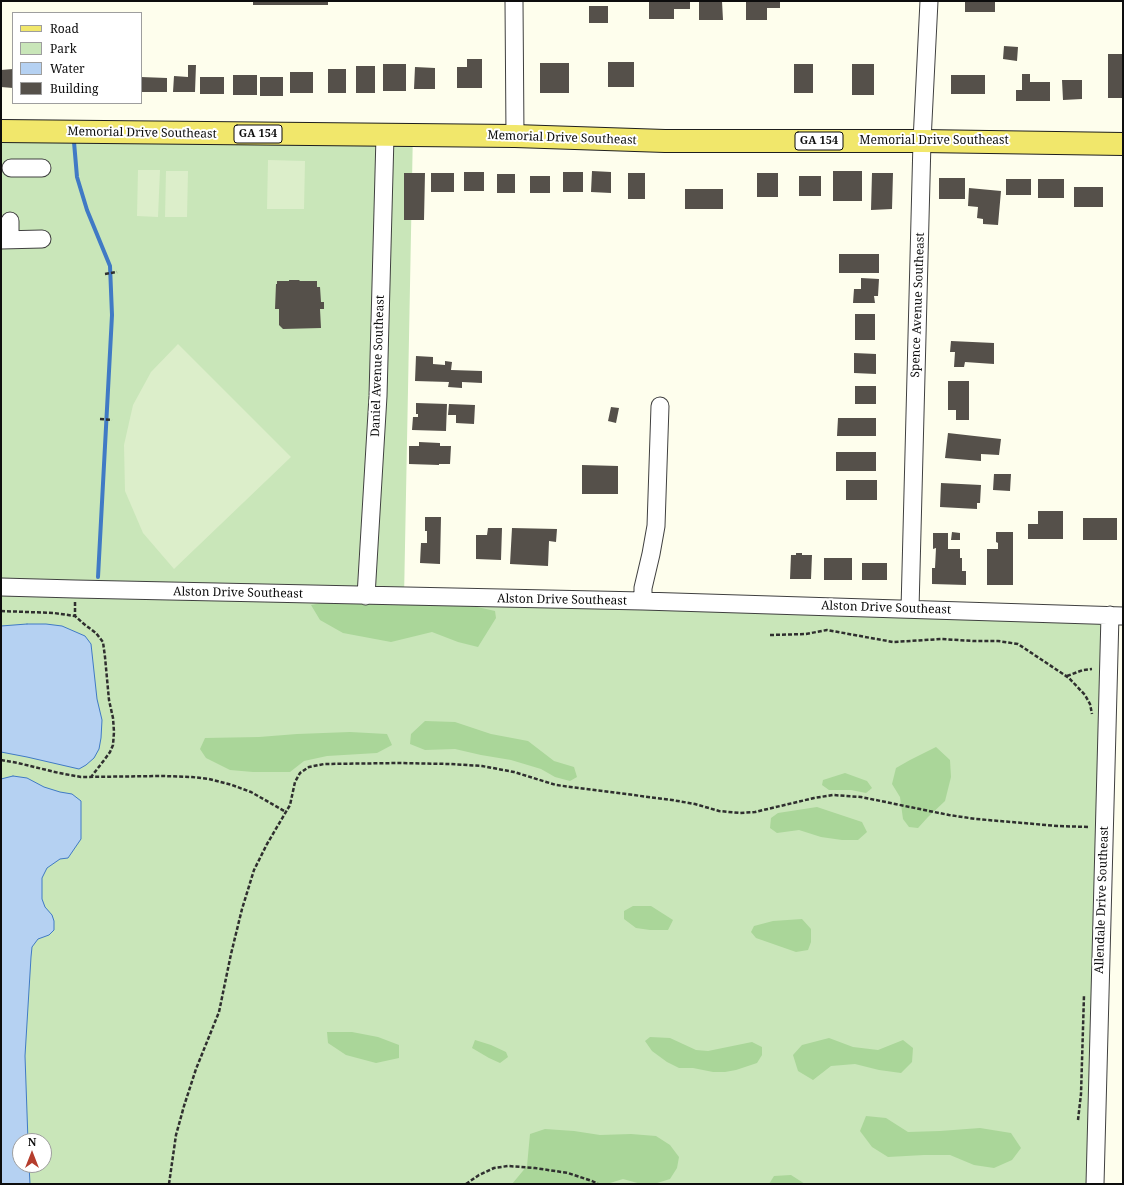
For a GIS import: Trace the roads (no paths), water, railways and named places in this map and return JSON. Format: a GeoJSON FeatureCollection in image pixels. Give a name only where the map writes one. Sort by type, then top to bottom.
{"type":"FeatureCollection","features":[{"type":"Feature","properties":{"kind":"main road","name":"Memorial Drive Southeast"},"geometry":{"type":"LineString","coordinates":[[1,131],[386,136],[515,136],[665,141],[922,140],[1123,144]]}},
{"type":"Feature","properties":{"kind":"street"},"geometry":{"type":"LineString","coordinates":[[514,1],[515,136]]}},
{"type":"Feature","properties":{"kind":"street","name":"Spence Avenue Southeast"},"geometry":{"type":"LineString","coordinates":[[910,609],[922,140],[929,1]]}},
{"type":"Feature","properties":{"kind":"street","name":"Daniel Avenue Southeast"},"geometry":{"type":"LineString","coordinates":[[366,596],[378,396],[386,136]]}},
{"type":"Feature","properties":{"kind":"street"},"geometry":{"type":"LineString","coordinates":[[11,168],[42,168]]}},
{"type":"Feature","properties":{"kind":"street"},"geometry":{"type":"LineString","coordinates":[[10,220],[6,240],[42,239]]}},
{"type":"Feature","properties":{"kind":"street"},"geometry":{"type":"LineString","coordinates":[[643,601],[643,588],[656,526],[660,406]]}},
{"type":"Feature","properties":{"kind":"street","name":"Alston Drive Southeast"},"geometry":{"type":"LineString","coordinates":[[1,587],[643,601],[1117,615]]}},
{"type":"Feature","properties":{"kind":"street","name":"Allendale Drive Southeast"},"geometry":{"type":"LineString","coordinates":[[1095,1184],[1117,615]]}},
{"type":"Feature","properties":{"kind":"water"},"geometry":{"type":"Polygon","coordinates":[[[27,624],[62,626],[85,636],[91,644],[97,699],[102,720],[101,738],[99,749],[94,758],[79,769],[1,752],[1,626],[27,624]]]}},
{"type":"Feature","properties":{"kind":"water"},"geometry":{"type":"Polygon","coordinates":[[[13,776],[27,778],[44,787],[72,794],[81,801],[81,839],[68,858],[60,859],[47,868],[42,878],[42,899],[45,907],[52,915],[54,930],[49,935],[38,939],[32,947],[25,1056],[28,1133],[12,1133],[12,1173],[29,1173],[30,1184],[1,1184],[1,779],[13,776]]]}},
{"type":"Feature","properties":{"kind":"waterway"},"geometry":{"type":"LineString","coordinates":[[74,142],[77,177],[87,210],[110,266],[112,315],[98,577]]}}]}
